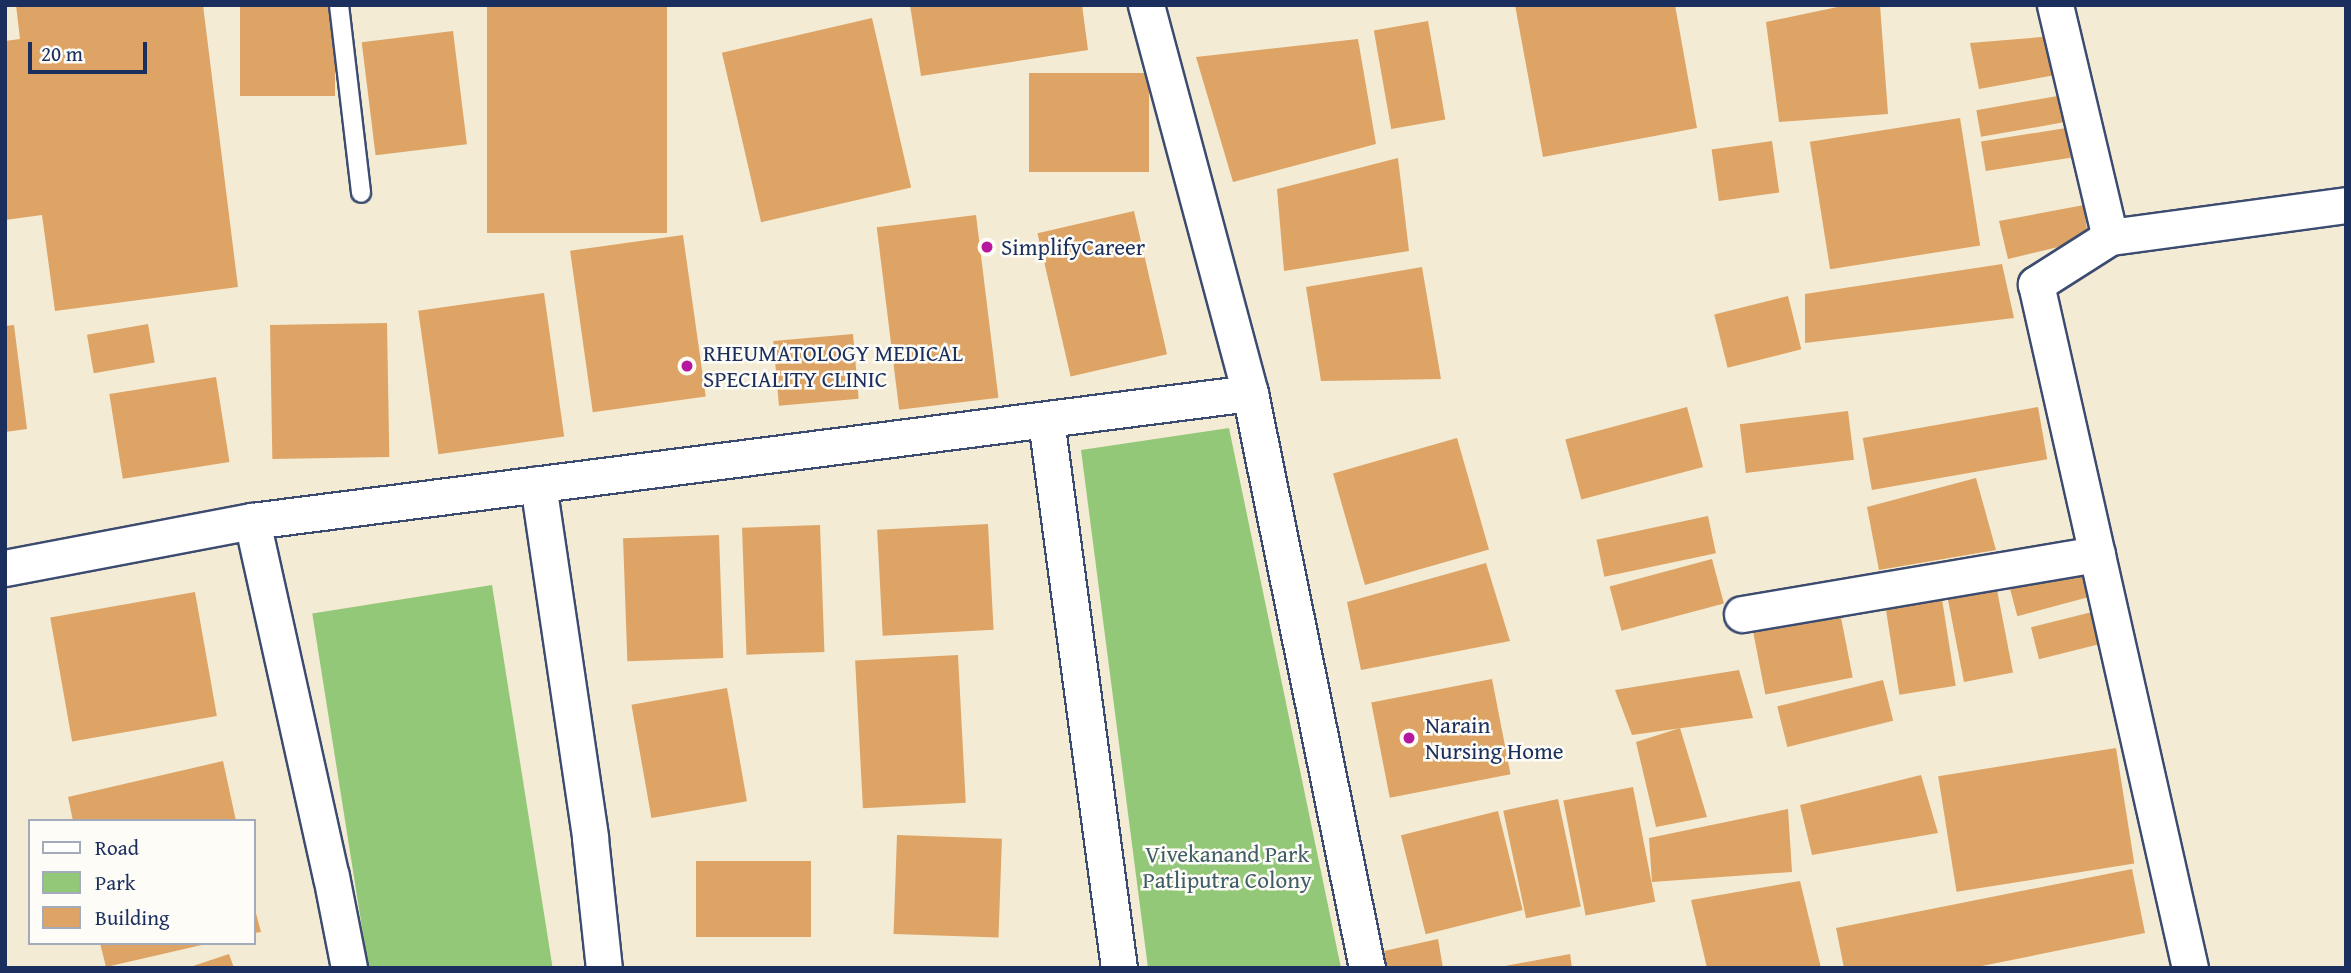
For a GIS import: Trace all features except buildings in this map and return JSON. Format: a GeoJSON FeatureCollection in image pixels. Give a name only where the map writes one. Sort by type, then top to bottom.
{"type":"FeatureCollection","features":[{"type":"Feature","properties":{"kind":"street"},"geometry":{"type":"LineString","coordinates":[[1146,5],[1250,393],[1367,968]]}},
{"type":"Feature","properties":{"kind":"street"},"geometry":{"type":"LineString","coordinates":[[2055,5],[2110,237]]}},
{"type":"Feature","properties":{"kind":"street"},"geometry":{"type":"LineString","coordinates":[[2190,968],[2036,284],[2110,237],[2346,205]]}},
{"type":"Feature","properties":{"kind":"street"},"geometry":{"type":"LineString","coordinates":[[5,568],[252,521],[1250,393]]}},
{"type":"Feature","properties":{"kind":"street"},"geometry":{"type":"LineString","coordinates":[[1046,420],[1119,968]]}},
{"type":"Feature","properties":{"kind":"street"},"geometry":{"type":"LineString","coordinates":[[538,484],[590,838],[604,968]]}},
{"type":"Feature","properties":{"kind":"street"},"geometry":{"type":"LineString","coordinates":[[252,521],[349,968]]}},
{"type":"Feature","properties":{"kind":"street"},"geometry":{"type":"LineString","coordinates":[[1742,614],[2097,554]]}},
{"type":"Feature","properties":{"kind":"lane"},"geometry":{"type":"LineString","coordinates":[[339,5],[361,193]]}},
{"type":"Feature","properties":{"kind":"green space","name":"Vivekanand Park Patliputra Colony"},"geometry":{"type":"Polygon","coordinates":[[[1229,428],[1341,968],[1148,968],[1081,450],[1229,428]]]}},
{"type":"Feature","properties":{"kind":"green space"},"geometry":{"type":"Polygon","coordinates":[[[492,585],[553,968],[368,968],[312,613],[492,585]]]}},
{"type":"Feature","properties":{"kind":"place","name":"SimplifyCareer"},"geometry":{"type":"Point","coordinates":[987,247]}},
{"type":"Feature","properties":{"kind":"place","name":"RHEUMATOLOGY MEDICAL SPECIALITY CLINIC"},"geometry":{"type":"Point","coordinates":[687,366]}},
{"type":"Feature","properties":{"kind":"place","name":"Narain Nursing Home"},"geometry":{"type":"Point","coordinates":[1409,738]}}]}
